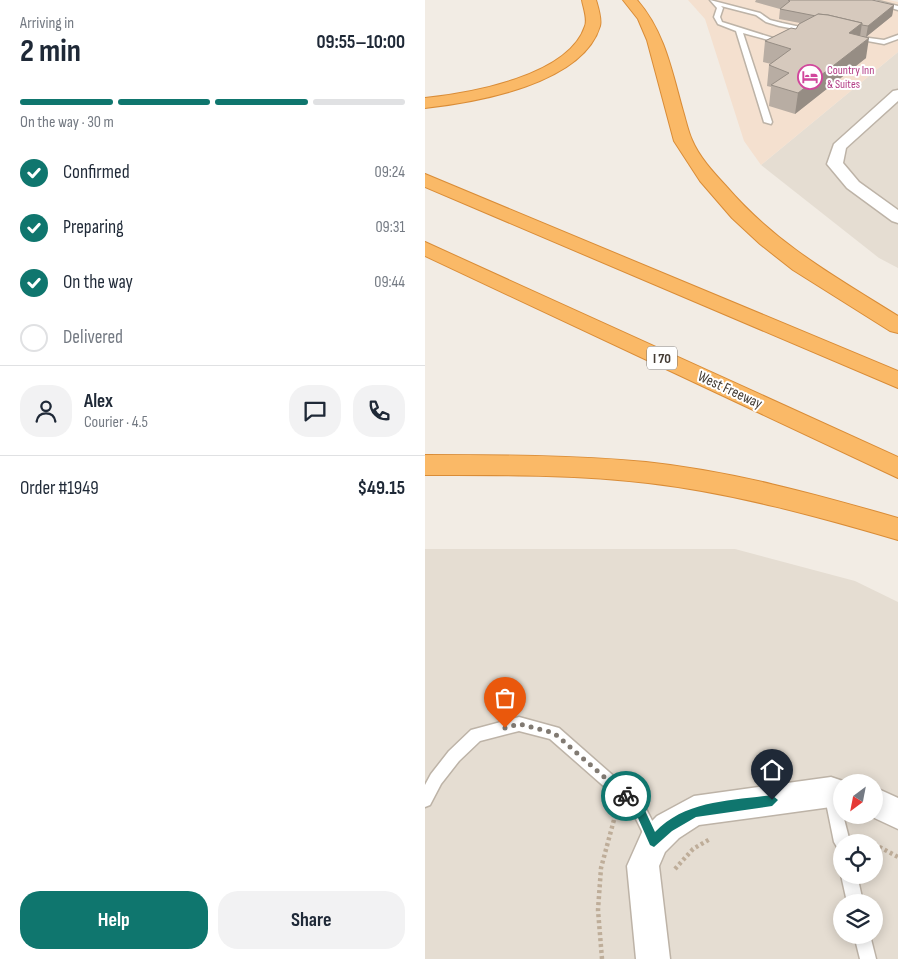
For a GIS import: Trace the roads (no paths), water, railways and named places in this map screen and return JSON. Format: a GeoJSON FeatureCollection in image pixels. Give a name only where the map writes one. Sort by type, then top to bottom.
{"type":"FeatureCollection","features":[{"type":"Feature","properties":{"kind":"highway"},"geometry":{"type":"LineString","coordinates":[[425,103],[468,97],[499,90],[554,68],[574,55],[586,43],[595,17],[589,0]]}},
{"type":"Feature","properties":{"kind":"highway"},"geometry":{"type":"LineString","coordinates":[[630,0],[645,18],[655,40],[683,142],[707,177],[739,214],[767,240],[801,265],[898,326]]}},
{"type":"Feature","properties":{"kind":"highway"},"geometry":{"type":"LineString","coordinates":[[425,180],[898,380]]}},
{"type":"Feature","properties":{"kind":"highway","name":"West Freeway"},"geometry":{"type":"LineString","coordinates":[[425,248],[898,468]]}},
{"type":"Feature","properties":{"kind":"highway"},"geometry":{"type":"LineString","coordinates":[[425,466],[611,469],[701,480],[807,502],[898,529]]}},
{"type":"Feature","properties":{"kind":"street"},"geometry":{"type":"LineString","coordinates":[[898,94],[839,146],[835,164],[853,185],[898,218]]}},
{"type":"Feature","properties":{"kind":"street"},"geometry":{"type":"LineString","coordinates":[[653,959],[643,866],[654,841],[668,827],[694,811],[833,794]]}},
{"type":"Feature","properties":{"kind":"street"},"geometry":{"type":"LineString","coordinates":[[883,806],[898,814]]}},
{"type":"Feature","properties":{"kind":"lane"},"geometry":{"type":"LineString","coordinates":[[867,0],[898,8]]}},
{"type":"Feature","properties":{"kind":"lane"},"geometry":{"type":"LineString","coordinates":[[713,1],[758,14],[781,17]]}},
{"type":"Feature","properties":{"kind":"lane"},"geometry":{"type":"LineString","coordinates":[[713,1],[720,8],[717,17],[720,22],[739,30],[793,45]]}},
{"type":"Feature","properties":{"kind":"lane"},"geometry":{"type":"LineString","coordinates":[[758,14],[768,21],[781,25],[817,30],[802,22]]}},
{"type":"Feature","properties":{"kind":"lane"},"geometry":{"type":"LineString","coordinates":[[739,30],[769,122]]}},
{"type":"Feature","properties":{"kind":"lane"},"geometry":{"type":"LineString","coordinates":[[843,35],[884,42],[898,37]]}},
{"type":"Feature","properties":{"kind":"lane"},"geometry":{"type":"LineString","coordinates":[[425,800],[435,778],[476,735],[519,724],[554,733],[637,806],[654,841]]}},
{"type":"Feature","properties":{"kind":"lane"},"geometry":{"type":"LineString","coordinates":[[864,944],[868,959]]}},
{"type":"Feature","properties":{"kind":"place","name":"Country Inn & Suites"},"geometry":{"type":"Point","coordinates":[810,77]}}]}
